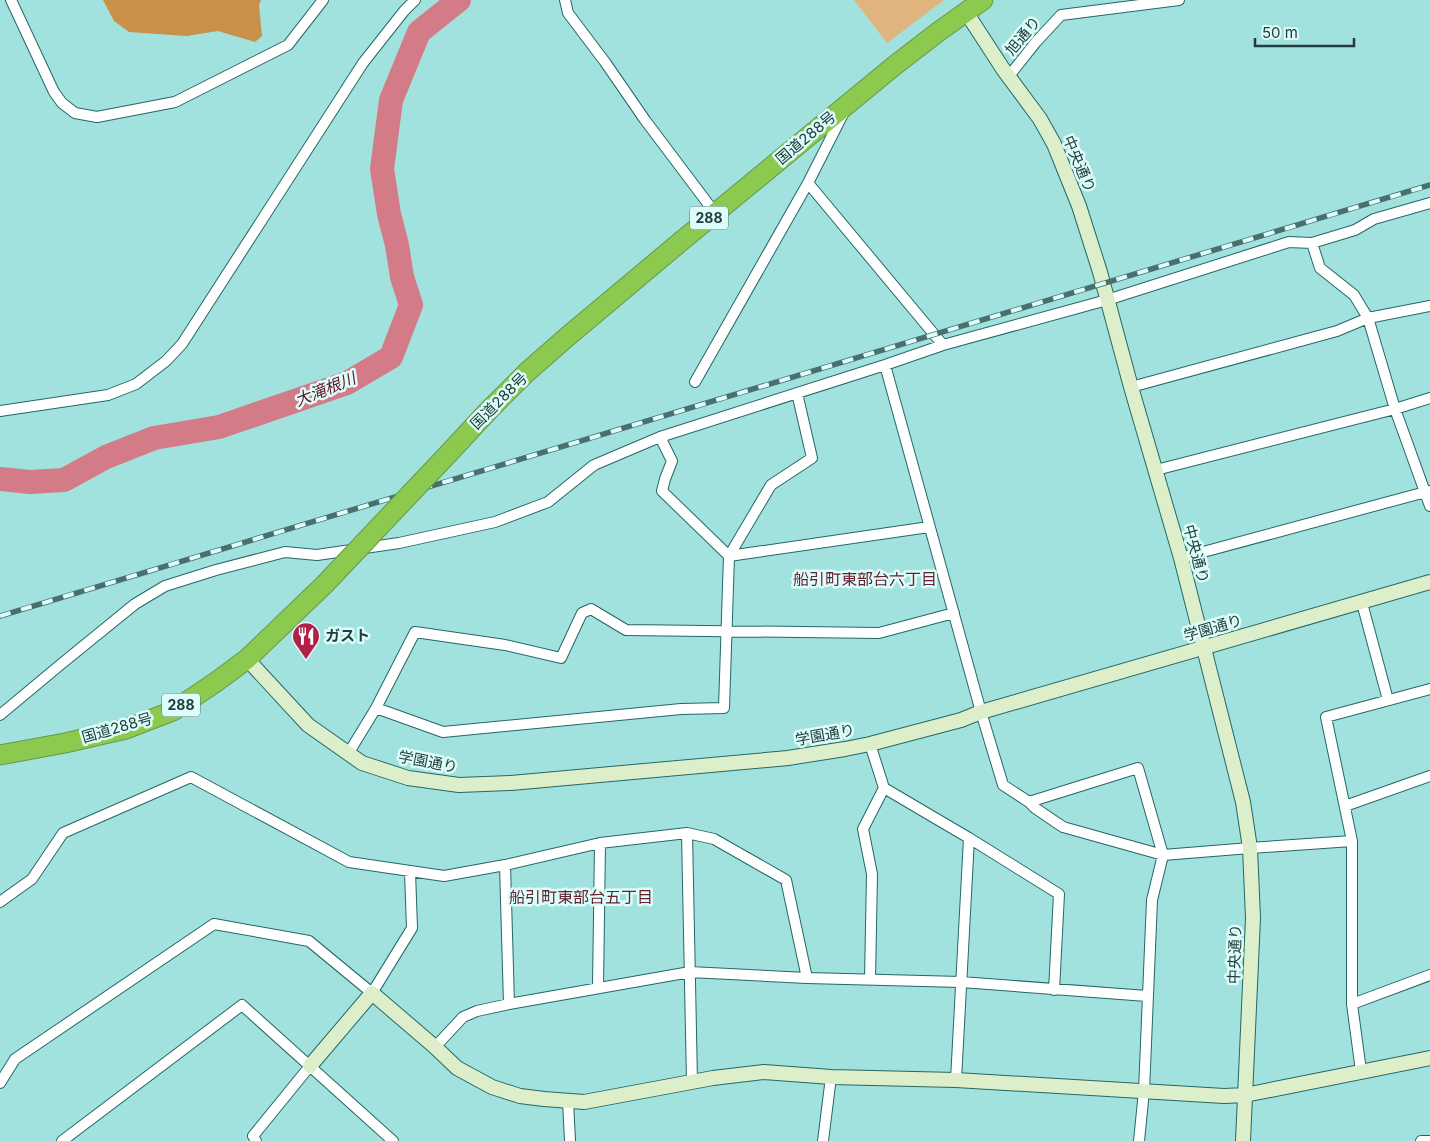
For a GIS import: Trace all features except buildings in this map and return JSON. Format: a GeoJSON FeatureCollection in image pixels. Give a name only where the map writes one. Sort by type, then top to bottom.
{"type":"FeatureCollection","features":[{"type":"Feature","properties":{"kind":"highway","name":"国道288号"},"geometry":{"type":"LineString","coordinates":[[0,755],[126,729],[173,711],[247,659],[325,584],[527,372],[715,213],[847,105],[938,32],[984,0]]}},
{"type":"Feature","properties":{"kind":"street"},"geometry":{"type":"LineString","coordinates":[[11,0],[54,92],[62,103],[75,113],[97,117],[175,102],[288,46],[323,0]]}},
{"type":"Feature","properties":{"kind":"street"},"geometry":{"type":"LineString","coordinates":[[0,411],[108,395],[136,384],[166,361],[188,336],[363,63],[415,0]]}},
{"type":"Feature","properties":{"kind":"street"},"geometry":{"type":"LineString","coordinates":[[565,0],[568,14],[715,213]]}},
{"type":"Feature","properties":{"kind":"street","name":"旭通り"},"geometry":{"type":"LineString","coordinates":[[1010,76],[1060,15],[1179,0]]}},
{"type":"Feature","properties":{"kind":"street","name":"中央通り"},"geometry":{"type":"LineString","coordinates":[[966,12],[981,37],[1044,127],[1064,165],[1092,245],[1181,558],[1243,802],[1250,848],[1252,918],[1243,1141]]}},
{"type":"Feature","properties":{"kind":"street"},"geometry":{"type":"LineString","coordinates":[[695,382],[808,183],[847,105]]}},
{"type":"Feature","properties":{"kind":"street"},"geometry":{"type":"LineString","coordinates":[[808,183],[943,345]]}},
{"type":"Feature","properties":{"kind":"street"},"geometry":{"type":"LineString","coordinates":[[0,716],[60,664],[135,604],[165,586],[285,552],[316,555],[399,543],[495,522],[548,502],[594,465],[660,437],[943,345],[1107,300],[1289,242],[1312,243],[1355,230],[1374,219],[1430,203]]}},
{"type":"Feature","properties":{"kind":"street"},"geometry":{"type":"LineString","coordinates":[[1312,243],[1320,268],[1354,295],[1368,318],[1395,409],[1427,491],[1430,506]]}},
{"type":"Feature","properties":{"kind":"street"},"geometry":{"type":"LineString","coordinates":[[1131,387],[1337,330],[1368,318],[1430,306]]}},
{"type":"Feature","properties":{"kind":"street"},"geometry":{"type":"LineString","coordinates":[[884,365],[1003,785],[1063,827],[1163,855],[1352,842]]}},
{"type":"Feature","properties":{"kind":"street"},"geometry":{"type":"LineString","coordinates":[[376,708],[443,732],[672,709],[724,708],[729,556],[771,485],[812,458],[797,394]]}},
{"type":"Feature","properties":{"kind":"street"},"geometry":{"type":"LineString","coordinates":[[1156,470],[1395,409],[1430,398]]}},
{"type":"Feature","properties":{"kind":"street"},"geometry":{"type":"LineString","coordinates":[[660,437],[672,461],[662,491],[729,556]]}},
{"type":"Feature","properties":{"kind":"street"},"geometry":{"type":"LineString","coordinates":[[1181,558],[1427,491]]}},
{"type":"Feature","properties":{"kind":"street"},"geometry":{"type":"LineString","coordinates":[[729,556],[929,527]]}},
{"type":"Feature","properties":{"kind":"street","name":"学園通り"},"geometry":{"type":"LineString","coordinates":[[247,659],[308,725],[362,763],[408,778],[458,785],[511,784],[788,758],[845,750],[962,720],[981,712],[1430,582]]}},
{"type":"Feature","properties":{"kind":"street"},"geometry":{"type":"LineString","coordinates":[[1362,603],[1388,700]]}},
{"type":"Feature","properties":{"kind":"street"},"geometry":{"type":"LineString","coordinates":[[348,754],[376,708],[415,632],[505,645],[561,658],[582,613],[591,609],[626,630],[879,633],[954,613]]}},
{"type":"Feature","properties":{"kind":"street"},"geometry":{"type":"LineString","coordinates":[[1361,1071],[1352,1004],[1352,842],[1326,717],[1430,689]]}},
{"type":"Feature","properties":{"kind":"street"},"geometry":{"type":"LineString","coordinates":[[870,744],[884,788],[1059,894],[1054,990]]}},
{"type":"Feature","properties":{"kind":"street"},"geometry":{"type":"LineString","coordinates":[[1029,802],[1138,768],[1163,855],[1152,900],[1144,1091],[1140,1141]]}},
{"type":"Feature","properties":{"kind":"street"},"geometry":{"type":"LineString","coordinates":[[1346,806],[1430,776]]}},
{"type":"Feature","properties":{"kind":"street"},"geometry":{"type":"LineString","coordinates":[[0,902],[32,879],[62,833],[191,777],[350,862],[410,872],[444,876],[505,865],[600,843],[687,833],[714,839],[786,880],[807,978]]}},
{"type":"Feature","properties":{"kind":"street"},"geometry":{"type":"LineString","coordinates":[[870,980],[872,874],[863,829],[884,788]]}},
{"type":"Feature","properties":{"kind":"street"},"geometry":{"type":"LineString","coordinates":[[687,833],[692,1082]]}},
{"type":"Feature","properties":{"kind":"street"},"geometry":{"type":"LineString","coordinates":[[956,1080],[969,838]]}},
{"type":"Feature","properties":{"kind":"street"},"geometry":{"type":"LineString","coordinates":[[598,987],[600,843]]}},
{"type":"Feature","properties":{"kind":"street"},"geometry":{"type":"LineString","coordinates":[[505,865],[509,1004]]}},
{"type":"Feature","properties":{"kind":"street"},"geometry":{"type":"LineString","coordinates":[[256,1141],[253,1136],[372,993],[412,928],[410,872]]}},
{"type":"Feature","properties":{"kind":"street"},"geometry":{"type":"LineString","coordinates":[[0,1083],[15,1059],[214,924],[309,941],[435,1047],[457,1068],[492,1087],[520,1096],[584,1102],[692,1082],[764,1072],[831,1077],[956,1080],[1224,1096],[1245,1095],[1430,1058]]}},
{"type":"Feature","properties":{"kind":"street"},"geometry":{"type":"LineString","coordinates":[[435,1047],[463,1017],[477,1011],[598,987],[690,972],[807,978],[961,982],[1148,996]]}},
{"type":"Feature","properties":{"kind":"street"},"geometry":{"type":"LineString","coordinates":[[1352,1004],[1430,975]]}},
{"type":"Feature","properties":{"kind":"street"},"geometry":{"type":"LineString","coordinates":[[62,1141],[242,1005],[393,1141]]}},
{"type":"Feature","properties":{"kind":"street"},"geometry":{"type":"LineString","coordinates":[[823,1141],[831,1077]]}},
{"type":"Feature","properties":{"kind":"street"},"geometry":{"type":"LineString","coordinates":[[568,1101],[570,1141]]}},
{"type":"Feature","properties":{"kind":"street"},"geometry":{"type":"LineString","coordinates":[[1421,1141],[1430,1141]]}},
{"type":"Feature","properties":{"kind":"shaded area"},"geometry":{"type":"Polygon","coordinates":[[[103,0],[261,0],[259,5],[262,36],[255,42],[218,31],[187,36],[129,32],[114,21],[103,0]]]}},
{"type":"Feature","properties":{"kind":"shaded area"},"geometry":{"type":"Polygon","coordinates":[[[854,0],[944,0],[887,43],[854,0]]]}},
{"type":"Feature","properties":{"kind":"waterway","name":"大滝根川"},"geometry":{"type":"LineString","coordinates":[[0,479],[30,482],[64,480],[106,457],[154,438],[219,427],[347,383],[391,357],[411,305],[402,277],[382,169],[391,100],[419,32],[459,0]]}},
{"type":"Feature","properties":{"kind":"railway"},"geometry":{"type":"LineString","coordinates":[[0,616],[1430,185]]}},
{"type":"Feature","properties":{"kind":"place","name":"ガスト"},"geometry":{"type":"Point","coordinates":[306,660]}},
{"type":"Feature","properties":{"kind":"district","name":"船引町東部台六丁目"},"geometry":{"type":"Point","coordinates":[865,579]}},
{"type":"Feature","properties":{"kind":"district","name":"船引町東部台五丁目"},"geometry":{"type":"Point","coordinates":[581,897]}}]}
